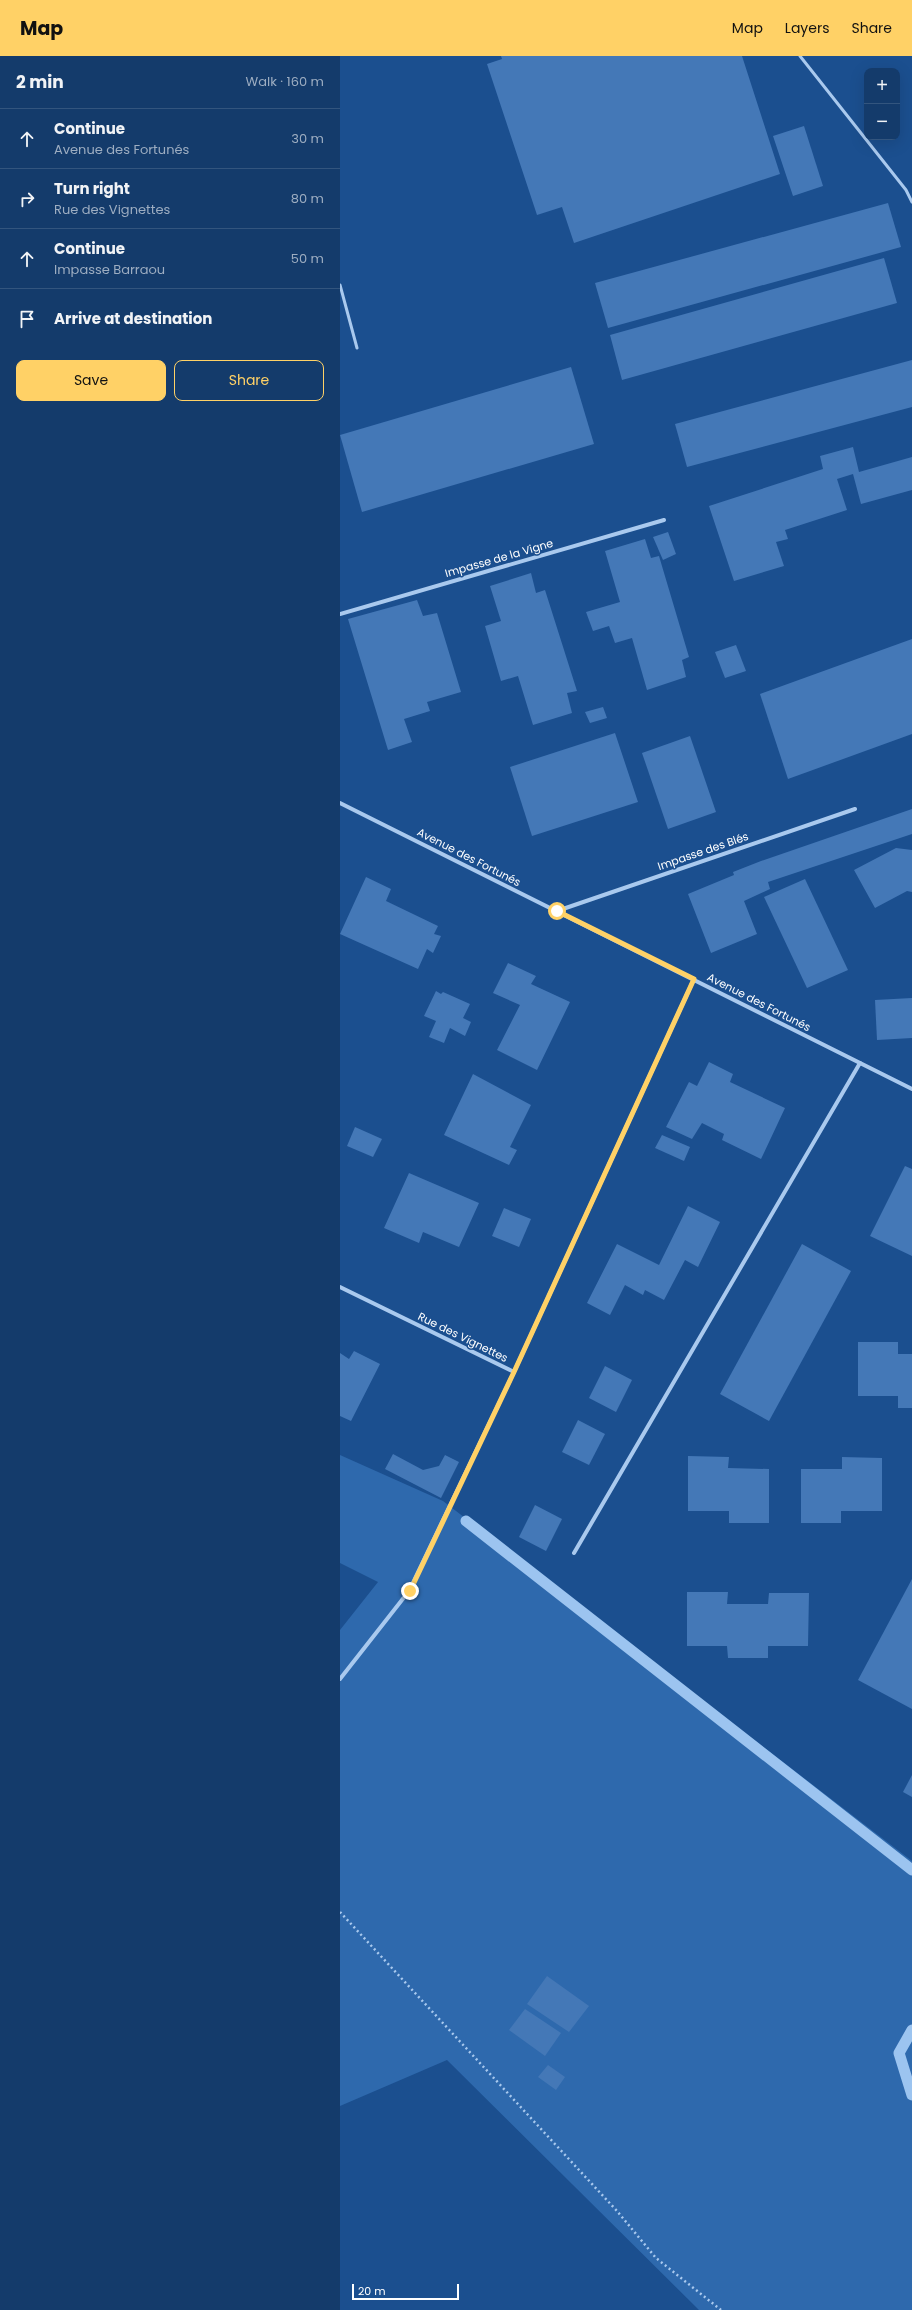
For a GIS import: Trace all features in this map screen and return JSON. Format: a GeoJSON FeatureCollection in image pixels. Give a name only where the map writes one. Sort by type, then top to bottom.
{"type":"FeatureCollection","features":[{"type":"Feature","properties":{"kind":"street","name":"Impasse de la Vigne"},"geometry":{"type":"LineString","coordinates":[[340,614],[664,520]]}},
{"type":"Feature","properties":{"kind":"street","name":"Avenue des Fortunés"},"geometry":{"type":"LineString","coordinates":[[340,802],[912,1089]]}},
{"type":"Feature","properties":{"kind":"street","name":"Impasse des Blés"},"geometry":{"type":"LineString","coordinates":[[557,911],[855,809]]}},
{"type":"Feature","properties":{"kind":"street","name":"Rue des Vignettes"},"geometry":{"type":"LineString","coordinates":[[340,1287],[514,1372],[694,979]]}},
{"type":"Feature","properties":{"kind":"street"},"geometry":{"type":"LineString","coordinates":[[574,1553],[860,1063]]}},
{"type":"Feature","properties":{"kind":"street"},"geometry":{"type":"LineString","coordinates":[[340,1679],[410,1591],[514,1372]]}},
{"type":"Feature","properties":{"kind":"lane"},"geometry":{"type":"LineString","coordinates":[[800,56],[906,190],[912,202]]}},
{"type":"Feature","properties":{"kind":"lane"},"geometry":{"type":"LineString","coordinates":[[340,285],[357,348]]}},
{"type":"Feature","properties":{"kind":"path"},"geometry":{"type":"LineString","coordinates":[[340,1912],[617,2211],[656,2258],[721,2310]]}},
{"type":"Feature","properties":{"kind":"shaded area"},"geometry":{"type":"Polygon","coordinates":[[[340,1455],[443,1501],[912,1861],[912,2310],[699,2310],[447,2060],[340,2106],[340,1630],[378,1582],[340,1563],[340,1455]]]}},
{"type":"Feature","properties":{"kind":"building"},"geometry":{"type":"Polygon","coordinates":[[[501,56],[742,56],[780,174],[574,243],[562,207],[537,215],[487,64],[502,59],[501,56]]]}},
{"type":"Feature","properties":{"kind":"building"},"geometry":{"type":"Polygon","coordinates":[[[804,126],[823,186],[793,196],[773,136],[804,126]]]}},
{"type":"Feature","properties":{"kind":"building"},"geometry":{"type":"Polygon","coordinates":[[[888,203],[901,247],[608,328],[595,283],[888,203]]]}},
{"type":"Feature","properties":{"kind":"building"},"geometry":{"type":"Polygon","coordinates":[[[884,258],[897,303],[622,380],[610,335],[884,258]]]}},
{"type":"Feature","properties":{"kind":"building"},"geometry":{"type":"Polygon","coordinates":[[[912,360],[912,407],[687,467],[675,424],[912,360]]]}},
{"type":"Feature","properties":{"kind":"building"},"geometry":{"type":"Polygon","coordinates":[[[571,367],[594,444],[362,512],[340,435],[571,367]]]}},
{"type":"Feature","properties":{"kind":"building"},"geometry":{"type":"Polygon","coordinates":[[[853,447],[859,472],[912,457],[912,490],[861,504],[853,474],[837,479],[847,510],[785,530],[788,539],[776,542],[784,566],[734,581],[709,506],[823,469],[820,456],[853,447]]]}},
{"type":"Feature","properties":{"kind":"building"},"geometry":{"type":"Polygon","coordinates":[[[668,532],[676,554],[663,560],[653,537],[668,532]]]}},
{"type":"Feature","properties":{"kind":"building"},"geometry":{"type":"Polygon","coordinates":[[[645,539],[651,558],[659,556],[689,657],[682,660],[686,677],[647,690],[632,638],[615,643],[609,626],[593,631],[586,612],[620,602],[605,551],[645,539]]]}},
{"type":"Feature","properties":{"kind":"building"},"geometry":{"type":"Polygon","coordinates":[[[531,573],[536,593],[545,590],[577,691],[567,693],[572,713],[533,725],[518,676],[501,681],[485,626],[501,621],[490,586],[531,573]]]}},
{"type":"Feature","properties":{"kind":"building"},"geometry":{"type":"Polygon","coordinates":[[[417,600],[423,616],[437,613],[461,692],[427,702],[430,711],[404,719],[412,742],[388,750],[348,619],[417,600]]]}},
{"type":"Feature","properties":{"kind":"building"},"geometry":{"type":"Polygon","coordinates":[[[912,639],[912,734],[788,779],[760,694],[912,639]]]}},
{"type":"Feature","properties":{"kind":"building"},"geometry":{"type":"Polygon","coordinates":[[[736,645],[746,671],[725,678],[715,652],[736,645]]]}},
{"type":"Feature","properties":{"kind":"building"},"geometry":{"type":"Polygon","coordinates":[[[603,707],[607,718],[590,723],[585,712],[603,707]]]}},
{"type":"Feature","properties":{"kind":"building"},"geometry":{"type":"Polygon","coordinates":[[[615,733],[638,802],[532,836],[510,767],[615,733]]]}},
{"type":"Feature","properties":{"kind":"building"},"geometry":{"type":"Polygon","coordinates":[[[690,736],[716,812],[668,829],[642,753],[690,736]]]}},
{"type":"Feature","properties":{"kind":"building"},"geometry":{"type":"Polygon","coordinates":[[[912,809],[912,834],[768,882],[770,889],[744,901],[757,934],[711,953],[688,894],[734,875],[733,872],[761,861],[912,809]]]}},
{"type":"Feature","properties":{"kind":"building"},"geometry":{"type":"Polygon","coordinates":[[[896,848],[912,850],[912,892],[907,891],[875,908],[854,870],[896,848]]]}},
{"type":"Feature","properties":{"kind":"building"},"geometry":{"type":"Polygon","coordinates":[[[366,877],[391,889],[386,901],[438,926],[434,934],[441,936],[433,953],[427,949],[418,969],[340,934],[366,877]]]}},
{"type":"Feature","properties":{"kind":"building"},"geometry":{"type":"Polygon","coordinates":[[[805,879],[848,970],[807,988],[764,897],[805,879]]]}},
{"type":"Feature","properties":{"kind":"building"},"geometry":{"type":"Polygon","coordinates":[[[508,963],[536,976],[531,984],[570,1002],[537,1070],[497,1050],[520,1005],[493,993],[508,963]]]}},
{"type":"Feature","properties":{"kind":"building"},"geometry":{"type":"Polygon","coordinates":[[[436,991],[441,994],[443,992],[470,1004],[463,1018],[471,1022],[465,1036],[450,1028],[444,1043],[429,1037],[436,1021],[424,1016],[436,991]]]}},
{"type":"Feature","properties":{"kind":"building"},"geometry":{"type":"Polygon","coordinates":[[[912,998],[912,1038],[877,1040],[875,1000],[912,998]]]}},
{"type":"Feature","properties":{"kind":"building"},"geometry":{"type":"Polygon","coordinates":[[[709,1062],[733,1074],[730,1082],[785,1108],[761,1159],[722,1140],[724,1134],[702,1123],[692,1139],[666,1127],[689,1082],[697,1086],[709,1062]]]}},
{"type":"Feature","properties":{"kind":"building"},"geometry":{"type":"Polygon","coordinates":[[[473,1074],[531,1105],[510,1147],[517,1150],[509,1165],[444,1135],[473,1074]]]}},
{"type":"Feature","properties":{"kind":"building"},"geometry":{"type":"Polygon","coordinates":[[[355,1127],[382,1139],[373,1157],[347,1146],[355,1127]]]}},
{"type":"Feature","properties":{"kind":"building"},"geometry":{"type":"Polygon","coordinates":[[[662,1135],[690,1147],[684,1161],[655,1148],[662,1135]]]}},
{"type":"Feature","properties":{"kind":"building"},"geometry":{"type":"Polygon","coordinates":[[[905,1166],[912,1169],[912,1256],[870,1236],[905,1166]]]}},
{"type":"Feature","properties":{"kind":"building"},"geometry":{"type":"Polygon","coordinates":[[[409,1173],[479,1203],[459,1247],[423,1232],[419,1243],[384,1228],[409,1173]]]}},
{"type":"Feature","properties":{"kind":"building"},"geometry":{"type":"Polygon","coordinates":[[[688,1206],[720,1222],[698,1267],[685,1260],[664,1300],[645,1290],[643,1295],[625,1285],[610,1315],[587,1303],[617,1244],[659,1265],[688,1206]]]}},
{"type":"Feature","properties":{"kind":"building"},"geometry":{"type":"Polygon","coordinates":[[[504,1208],[531,1219],[519,1247],[492,1236],[504,1208]]]}},
{"type":"Feature","properties":{"kind":"building"},"geometry":{"type":"Polygon","coordinates":[[[802,1244],[851,1271],[769,1421],[720,1394],[802,1244]]]}},
{"type":"Feature","properties":{"kind":"building"},"geometry":{"type":"Polygon","coordinates":[[[858,1342],[898,1342],[898,1354],[912,1354],[912,1408],[898,1408],[898,1396],[858,1396],[858,1342]]]}},
{"type":"Feature","properties":{"kind":"building"},"geometry":{"type":"Polygon","coordinates":[[[354,1351],[380,1364],[351,1421],[340,1416],[340,1353],[349,1359],[354,1351]]]}},
{"type":"Feature","properties":{"kind":"building"},"geometry":{"type":"Polygon","coordinates":[[[605,1366],[632,1380],[616,1412],[589,1398],[605,1366]]]}},
{"type":"Feature","properties":{"kind":"building"},"geometry":{"type":"Polygon","coordinates":[[[578,1420],[605,1434],[589,1465],[562,1452],[578,1420]]]}},
{"type":"Feature","properties":{"kind":"building"},"geometry":{"type":"Polygon","coordinates":[[[393,1454],[423,1470],[439,1466],[445,1455],[459,1462],[441,1498],[385,1469],[393,1454]]]}},
{"type":"Feature","properties":{"kind":"building"},"geometry":{"type":"Polygon","coordinates":[[[688,1456],[729,1457],[728,1468],[769,1469],[769,1523],[729,1523],[729,1511],[688,1511],[688,1456]]]}},
{"type":"Feature","properties":{"kind":"building"},"geometry":{"type":"Polygon","coordinates":[[[842,1457],[882,1458],[882,1511],[841,1511],[841,1523],[801,1523],[801,1469],[842,1469],[842,1457]]]}},
{"type":"Feature","properties":{"kind":"building"},"geometry":{"type":"Polygon","coordinates":[[[535,1505],[562,1519],[546,1551],[519,1537],[535,1505]]]}},
{"type":"Feature","properties":{"kind":"building"},"geometry":{"type":"Polygon","coordinates":[[[912,1579],[912,1709],[858,1680],[912,1579]]]}},
{"type":"Feature","properties":{"kind":"building"},"geometry":{"type":"Polygon","coordinates":[[[687,1592],[728,1592],[727,1604],[768,1604],[769,1593],[809,1593],[808,1646],[768,1646],[768,1658],[728,1658],[727,1646],[687,1646],[687,1592]]]}},
{"type":"Feature","properties":{"kind":"building"},"geometry":{"type":"Polygon","coordinates":[[[912,1775],[912,1797],[903,1792],[912,1775]]]}},
{"type":"Feature","properties":{"kind":"building"},"geometry":{"type":"Polygon","coordinates":[[[547,1976],[589,2006],[569,2032],[527,2004],[547,1976]]]}},
{"type":"Feature","properties":{"kind":"building"},"geometry":{"type":"Polygon","coordinates":[[[525,2009],[561,2033],[545,2056],[509,2030],[525,2009]]]}},
{"type":"Feature","properties":{"kind":"building"},"geometry":{"type":"Polygon","coordinates":[[[548,2065],[565,2077],[556,2090],[538,2077],[548,2065]]]}},
{"type":"Feature","properties":{"kind":"waterway"},"geometry":{"type":"LineString","coordinates":[[466,1521],[912,1870]]}},
{"type":"Feature","properties":{"kind":"waterway"},"geometry":{"type":"LineString","coordinates":[[912,2030],[899,2053],[912,2095]]}},
{"type":"Feature","properties":{"kind":"route"},"geometry":{"type":"LineString","coordinates":[[410,1591],[514,1372],[694,979],[557,911]]}}]}
